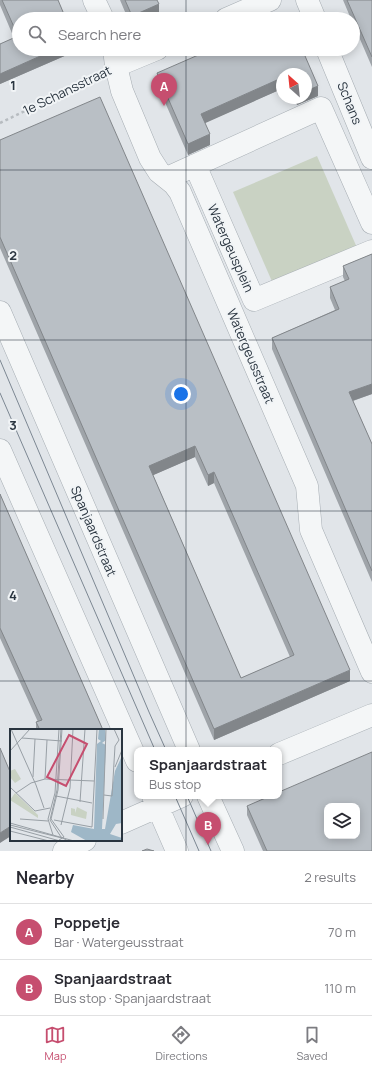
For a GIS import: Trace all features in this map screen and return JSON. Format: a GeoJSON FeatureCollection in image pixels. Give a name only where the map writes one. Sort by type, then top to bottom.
{"type":"FeatureCollection","features":[{"type":"Feature","properties":{"kind":"street"},"geometry":{"type":"LineString","coordinates":[[94,0],[100,12]]}},
{"type":"Feature","properties":{"kind":"street"},"geometry":{"type":"LineString","coordinates":[[242,12],[270,0]]}},
{"type":"Feature","properties":{"kind":"street"},"geometry":{"type":"LineString","coordinates":[[307,0],[312,12]]}},
{"type":"Feature","properties":{"kind":"street","name":"Schans"},"geometry":{"type":"LineString","coordinates":[[330,56],[372,158]]}},
{"type":"Feature","properties":{"kind":"street","name":"Watergeusstraat"},"geometry":{"type":"LineString","coordinates":[[115,58],[122,92],[150,158],[155,167],[174,184],[180,192],[307,486],[311,530],[372,672]]}},
{"type":"Feature","properties":{"kind":"street"},"geometry":{"type":"LineString","coordinates":[[167,178],[321,108],[372,222]]}},
{"type":"Feature","properties":{"kind":"street","name":"Watergeusplein"},"geometry":{"type":"LineString","coordinates":[[195,165],[254,300],[372,250]]}},
{"type":"Feature","properties":{"kind":"street","name":"Spanjaardstraat"},"geometry":{"type":"LineString","coordinates":[[0,312],[187,747]]}},
{"type":"Feature","properties":{"kind":"street"},"geometry":{"type":"LineString","coordinates":[[0,450],[134,753]]}},
{"type":"Feature","properties":{"kind":"street"},"geometry":{"type":"LineString","coordinates":[[282,753],[372,715]]}},
{"type":"Feature","properties":{"kind":"street"},"geometry":{"type":"LineString","coordinates":[[122,822],[155,801],[166,799]]}},
{"type":"Feature","properties":{"kind":"street"},"geometry":{"type":"LineString","coordinates":[[209,799],[233,851]]}},
{"type":"Feature","properties":{"kind":"street"},"geometry":{"type":"LineString","coordinates":[[155,801],[177,851]]}},
{"type":"Feature","properties":{"kind":"street"},"geometry":{"type":"LineString","coordinates":[[64,851],[83,841]]}},
{"type":"Feature","properties":{"kind":"path","name":"1e Schansstraat"},"geometry":{"type":"LineString","coordinates":[[0,123],[115,58]]}},
{"type":"Feature","properties":{"kind":"green space"},"geometry":{"type":"Polygon","coordinates":[[[317,156],[358,250],[274,286],[233,192],[317,156]]]}},
{"type":"Feature","properties":{"kind":"building"},"geometry":{"type":"Polygon","coordinates":[[[2,0],[58,0],[63,12],[12,12],[12,22],[2,0]]]}},
{"type":"Feature","properties":{"kind":"building"},"geometry":{"type":"Polygon","coordinates":[[[125,0],[157,0],[159,4],[141,12],[130,12],[125,0]]]}},
{"type":"Feature","properties":{"kind":"building"},"geometry":{"type":"Polygon","coordinates":[[[347,0],[372,0],[372,57],[360,30],[360,12],[352,12],[347,0]]]}},
{"type":"Feature","properties":{"kind":"building"},"geometry":{"type":"Polygon","coordinates":[[[12,39],[12,56],[40,56],[0,74],[0,44],[12,39]]]}},
{"type":"Feature","properties":{"kind":"building"},"geometry":{"type":"Polygon","coordinates":[[[196,56],[305,56],[310,68],[276,68],[276,80],[201,114],[210,134],[188,144],[157,73],[196,56]]]}},
{"type":"Feature","properties":{"kind":"building"},"geometry":{"type":"Polygon","coordinates":[[[312,72],[318,86],[312,88],[312,72]]]}},
{"type":"Feature","properties":{"kind":"building"},"geometry":{"type":"Polygon","coordinates":[[[100,97],[350,670],[214,729],[0,237],[0,140],[100,97]],[[195,446],[149,466],[241,678],[294,655],[214,472],[208,475],[195,446]]]}},
{"type":"Feature","properties":{"kind":"building"},"geometry":{"type":"Polygon","coordinates":[[[372,254],[372,384],[349,392],[372,444],[372,571],[272,338],[339,309],[330,287],[349,279],[343,266],[372,254]]]}},
{"type":"Feature","properties":{"kind":"building"},"geometry":{"type":"Polygon","coordinates":[[[0,494],[103,729],[40,729],[36,722],[42,720],[0,628],[0,494]]]}},
{"type":"Feature","properties":{"kind":"building"},"geometry":{"type":"Polygon","coordinates":[[[0,748],[10,772],[10,827],[0,833],[0,748]]]}},
{"type":"Feature","properties":{"kind":"building"},"geometry":{"type":"Polygon","coordinates":[[[372,752],[372,851],[267,851],[247,806],[263,799],[282,799],[282,791],[372,752]]]}},
{"type":"Feature","properties":{"kind":"building"},"geometry":{"type":"Polygon","coordinates":[[[147,849],[154,851],[142,851],[147,849]]]}},
{"type":"Feature","properties":{"kind":"tram line"},"geometry":{"type":"LineString","coordinates":[[0,360],[165,747]]}},
{"type":"Feature","properties":{"kind":"tram line"},"geometry":{"type":"LineString","coordinates":[[0,393],[154,747]]}},
{"type":"Feature","properties":{"kind":"tram line"},"geometry":{"type":"LineString","coordinates":[[176,799],[199,851]]}},
{"type":"Feature","properties":{"kind":"tram line"},"geometry":{"type":"LineString","coordinates":[[188,799],[211,851]]}},
{"type":"Feature","properties":{"kind":"place","name":"Poppetje"},"geometry":{"type":"Point","coordinates":[164,106]}},
{"type":"Feature","properties":{"kind":"place","name":"Spanjaardstraat"},"geometry":{"type":"Point","coordinates":[208,845]}}]}
